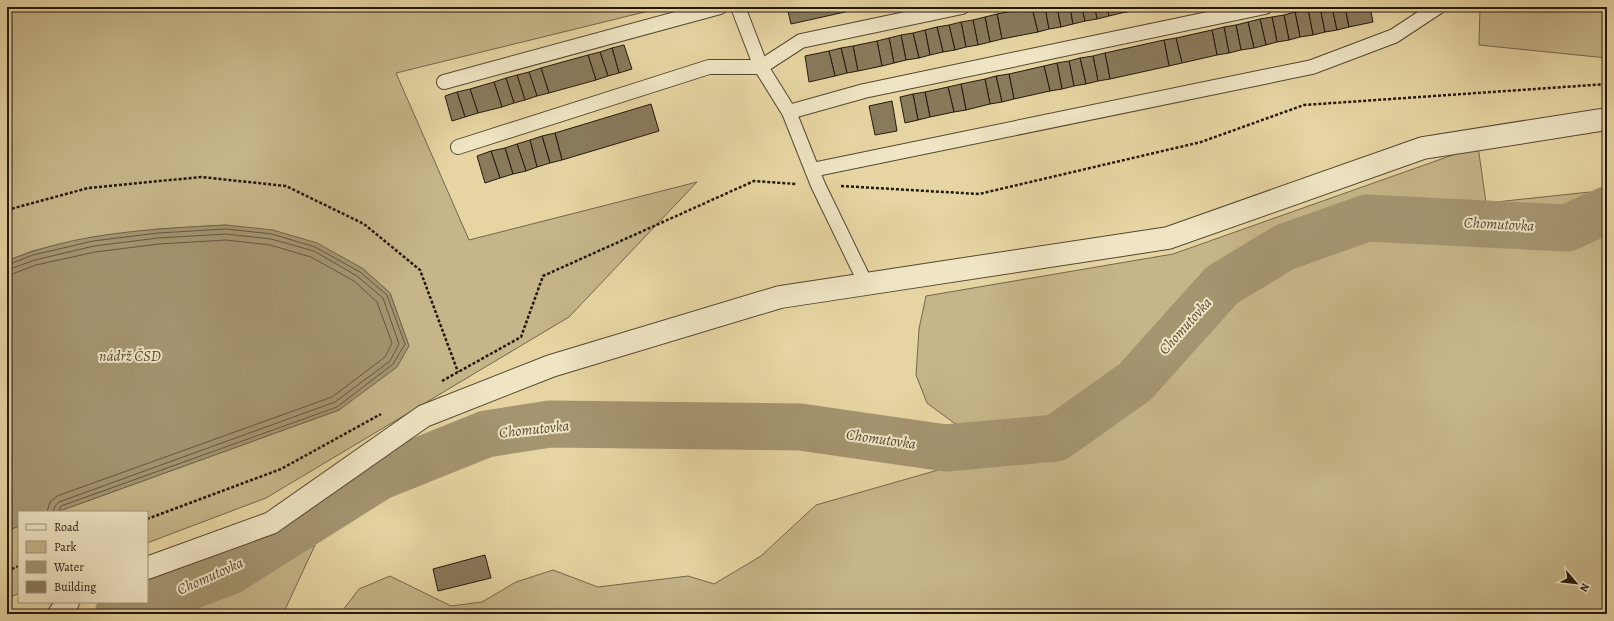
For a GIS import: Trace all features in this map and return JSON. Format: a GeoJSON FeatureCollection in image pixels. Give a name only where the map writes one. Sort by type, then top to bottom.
{"type":"FeatureCollection","features":[{"type":"Feature","properties":{"kind":"street"},"geometry":{"type":"LineString","coordinates":[[148,568],[271,523],[424,416],[551,366],[780,297],[1168,238],[1423,148],[1607,119]]}},
{"type":"Feature","properties":{"kind":"street"},"geometry":{"type":"LineString","coordinates":[[59,614],[67,603]]}},
{"type":"Feature","properties":{"kind":"lane"},"geometry":{"type":"LineString","coordinates":[[444,82],[720,7]]}},
{"type":"Feature","properties":{"kind":"lane"},"geometry":{"type":"LineString","coordinates":[[738,7],[761,67],[789,112],[818,185],[866,284]]}},
{"type":"Feature","properties":{"kind":"lane"},"geometry":{"type":"LineString","coordinates":[[458,147],[709,67],[761,67],[802,40],[962,7]]}},
{"type":"Feature","properties":{"kind":"lane"},"geometry":{"type":"LineString","coordinates":[[789,112],[864,91],[1265,7]]}},
{"type":"Feature","properties":{"kind":"lane"},"geometry":{"type":"LineString","coordinates":[[812,170],[1312,67],[1394,36],[1438,7]]}},
{"type":"Feature","properties":{"kind":"path"},"geometry":{"type":"LineString","coordinates":[[437,383],[521,337],[543,276],[754,181],[979,194],[1201,142],[1304,105],[1607,84]]}},
{"type":"Feature","properties":{"kind":"path"},"geometry":{"type":"LineString","coordinates":[[7,210],[88,188],[201,177],[286,186],[364,224],[420,270],[458,372]]}},
{"type":"Feature","properties":{"kind":"path"},"geometry":{"type":"LineString","coordinates":[[148,519],[281,469],[383,413]]}},
{"type":"Feature","properties":{"kind":"path"},"geometry":{"type":"LineString","coordinates":[[7,571],[18,566]]}},
{"type":"Feature","properties":{"kind":"green space"},"geometry":{"type":"Polygon","coordinates":[[[7,7],[665,7],[396,73],[469,240],[697,182],[569,317],[266,498],[148,543],[148,511],[60,511],[339,410],[409,346],[390,293],[362,268],[226,225],[158,229],[93,237],[32,251],[7,261],[7,7]]]}},
{"type":"Feature","properties":{"kind":"green space"},"geometry":{"type":"Polygon","coordinates":[[[1480,7],[1607,7],[1607,58],[1479,45],[1480,7]]]}},
{"type":"Feature","properties":{"kind":"green space"},"geometry":{"type":"Polygon","coordinates":[[[1478,146],[1486,203],[1590,192],[1607,221],[1607,614],[340,614],[359,589],[390,576],[451,606],[482,602],[516,582],[553,570],[598,587],[688,576],[714,584],[761,556],[816,505],[987,456],[969,428],[954,423],[927,403],[916,375],[919,329],[926,296],[1173,254],[1478,146]]]}},
{"type":"Feature","properties":{"kind":"green space"},"geometry":{"type":"Polygon","coordinates":[[[18,526],[18,594],[7,599],[7,531],[18,526]]]}},
{"type":"Feature","properties":{"kind":"green space"},"geometry":{"type":"Polygon","coordinates":[[[315,545],[283,614],[182,614],[315,545]]]}},
{"type":"Feature","properties":{"kind":"water","name":"nádrž ČSD"},"geometry":{"type":"Polygon","coordinates":[[[226,225],[273,230],[317,243],[362,268],[390,293],[409,346],[397,367],[339,410],[60,511],[18,511],[18,526],[7,531],[7,261],[33,251],[87,238],[171,228],[226,225]]]}},
{"type":"Feature","properties":{"kind":"building"},"geometry":{"type":"Polygon","coordinates":[[[787,7],[844,7],[845,12],[791,24],[787,7]]]}},
{"type":"Feature","properties":{"kind":"building"},"geometry":{"type":"Polygon","coordinates":[[[844,7],[857,7],[858,9],[845,12],[844,7]]]}},
{"type":"Feature","properties":{"kind":"building"},"geometry":{"type":"Polygon","coordinates":[[[1032,7],[1038,32],[1002,39],[997,14],[1032,7]]]}},
{"type":"Feature","properties":{"kind":"building"},"geometry":{"type":"Polygon","coordinates":[[[1032,7],[1045,7],[1049,29],[1038,32],[1032,7]]]}},
{"type":"Feature","properties":{"kind":"building"},"geometry":{"type":"Polygon","coordinates":[[[1045,7],[1057,7],[1061,27],[1049,29],[1045,7]]]}},
{"type":"Feature","properties":{"kind":"building"},"geometry":{"type":"Polygon","coordinates":[[[1057,7],[1070,7],[1073,24],[1061,27],[1057,7]]]}},
{"type":"Feature","properties":{"kind":"building"},"geometry":{"type":"Polygon","coordinates":[[[1070,7],[1082,7],[1085,21],[1073,24],[1070,7]]]}},
{"type":"Feature","properties":{"kind":"building"},"geometry":{"type":"Polygon","coordinates":[[[1082,7],[1095,7],[1097,19],[1085,21],[1082,7]]]}},
{"type":"Feature","properties":{"kind":"building"},"geometry":{"type":"Polygon","coordinates":[[[1095,7],[1107,7],[1109,16],[1097,19],[1095,7]]]}},
{"type":"Feature","properties":{"kind":"building"},"geometry":{"type":"Polygon","coordinates":[[[1107,7],[1120,7],[1121,13],[1109,16],[1107,7]]]}},
{"type":"Feature","properties":{"kind":"building"},"geometry":{"type":"Polygon","coordinates":[[[1120,7],[1132,7],[1133,11],[1121,13],[1120,7]]]}},
{"type":"Feature","properties":{"kind":"building"},"geometry":{"type":"Polygon","coordinates":[[[1132,7],[1144,7],[1145,8],[1133,11],[1132,7]]]}},
{"type":"Feature","properties":{"kind":"building"},"geometry":{"type":"Polygon","coordinates":[[[1320,7],[1325,32],[1313,35],[1308,9],[1320,7]]]}},
{"type":"Feature","properties":{"kind":"building"},"geometry":{"type":"Polygon","coordinates":[[[1320,7],[1332,7],[1337,30],[1325,32],[1320,7]]]}},
{"type":"Feature","properties":{"kind":"building"},"geometry":{"type":"Polygon","coordinates":[[[1332,7],[1345,7],[1349,27],[1337,30],[1332,7]]]}},
{"type":"Feature","properties":{"kind":"building"},"geometry":{"type":"Polygon","coordinates":[[[1345,7],[1370,7],[1373,22],[1349,27],[1345,7]]]}},
{"type":"Feature","properties":{"kind":"building"},"geometry":{"type":"Polygon","coordinates":[[[1308,9],[1313,35],[1300,37],[1295,12],[1308,9]]]}},
{"type":"Feature","properties":{"kind":"building"},"geometry":{"type":"Polygon","coordinates":[[[1295,12],[1300,37],[1289,40],[1284,15],[1295,12]]]}},
{"type":"Feature","properties":{"kind":"building"},"geometry":{"type":"Polygon","coordinates":[[[997,14],[1002,39],[990,42],[985,17],[997,14]]]}},
{"type":"Feature","properties":{"kind":"building"},"geometry":{"type":"Polygon","coordinates":[[[1284,15],[1289,40],[1277,42],[1272,17],[1284,15]]]}},
{"type":"Feature","properties":{"kind":"building"},"geometry":{"type":"Polygon","coordinates":[[[985,17],[990,42],[978,45],[973,20],[985,17]]]}},
{"type":"Feature","properties":{"kind":"building"},"geometry":{"type":"Polygon","coordinates":[[[1272,17],[1277,42],[1266,45],[1260,19],[1272,17]]]}},
{"type":"Feature","properties":{"kind":"building"},"geometry":{"type":"Polygon","coordinates":[[[1260,19],[1266,45],[1254,48],[1248,22],[1260,19]]]}},
{"type":"Feature","properties":{"kind":"building"},"geometry":{"type":"Polygon","coordinates":[[[973,20],[978,45],[966,47],[961,22],[973,20]]]}},
{"type":"Feature","properties":{"kind":"building"},"geometry":{"type":"Polygon","coordinates":[[[961,22],[966,47],[955,50],[949,25],[961,22]]]}},
{"type":"Feature","properties":{"kind":"building"},"geometry":{"type":"Polygon","coordinates":[[[1248,22],[1254,48],[1241,50],[1236,25],[1248,22]]]}},
{"type":"Feature","properties":{"kind":"building"},"geometry":{"type":"Polygon","coordinates":[[[949,25],[955,50],[943,52],[937,27],[949,25]]]}},
{"type":"Feature","properties":{"kind":"building"},"geometry":{"type":"Polygon","coordinates":[[[1236,25],[1241,50],[1229,53],[1224,27],[1236,25]]]}},
{"type":"Feature","properties":{"kind":"building"},"geometry":{"type":"Polygon","coordinates":[[[937,27],[943,52],[930,55],[925,30],[937,27]]]}},
{"type":"Feature","properties":{"kind":"building"},"geometry":{"type":"Polygon","coordinates":[[[1224,27],[1229,53],[1217,55],[1212,30],[1224,27]]]}},
{"type":"Feature","properties":{"kind":"building"},"geometry":{"type":"Polygon","coordinates":[[[925,30],[930,55],[919,58],[913,33],[925,30]]]}},
{"type":"Feature","properties":{"kind":"building"},"geometry":{"type":"Polygon","coordinates":[[[1212,30],[1217,55],[1182,63],[1176,38],[1212,30]]]}},
{"type":"Feature","properties":{"kind":"building"},"geometry":{"type":"Polygon","coordinates":[[[913,33],[919,58],[906,60],[901,35],[913,33]]]}},
{"type":"Feature","properties":{"kind":"building"},"geometry":{"type":"Polygon","coordinates":[[[901,35],[906,60],[894,63],[889,38],[901,35]]]}},
{"type":"Feature","properties":{"kind":"building"},"geometry":{"type":"Polygon","coordinates":[[[889,38],[894,63],[882,66],[877,41],[889,38]]]}},
{"type":"Feature","properties":{"kind":"building"},"geometry":{"type":"Polygon","coordinates":[[[1176,38],[1182,63],[1169,66],[1164,40],[1176,38]]]}},
{"type":"Feature","properties":{"kind":"building"},"geometry":{"type":"Polygon","coordinates":[[[1164,40],[1169,66],[1110,79],[1105,53],[1164,40]]]}},
{"type":"Feature","properties":{"kind":"building"},"geometry":{"type":"Polygon","coordinates":[[[877,41],[882,66],[858,71],[853,46],[877,41]]]}},
{"type":"Feature","properties":{"kind":"building"},"geometry":{"type":"Polygon","coordinates":[[[624,45],[632,69],[619,73],[612,48],[624,45]]]}},
{"type":"Feature","properties":{"kind":"building"},"geometry":{"type":"Polygon","coordinates":[[[853,46],[858,71],[847,73],[841,48],[853,46]]]}},
{"type":"Feature","properties":{"kind":"building"},"geometry":{"type":"Polygon","coordinates":[[[612,48],[619,73],[608,76],[600,52],[612,48]]]}},
{"type":"Feature","properties":{"kind":"building"},"geometry":{"type":"Polygon","coordinates":[[[841,48],[847,73],[835,76],[829,51],[841,48]]]}},
{"type":"Feature","properties":{"kind":"building"},"geometry":{"type":"Polygon","coordinates":[[[829,51],[835,76],[809,82],[805,56],[829,51]]]}},
{"type":"Feature","properties":{"kind":"building"},"geometry":{"type":"Polygon","coordinates":[[[600,52],[608,76],[596,80],[588,55],[600,52]]]}},
{"type":"Feature","properties":{"kind":"building"},"geometry":{"type":"Polygon","coordinates":[[[1105,53],[1110,79],[1098,81],[1093,56],[1105,53]]]}},
{"type":"Feature","properties":{"kind":"building"},"geometry":{"type":"Polygon","coordinates":[[[588,55],[596,80],[549,93],[541,68],[588,55]]]}},
{"type":"Feature","properties":{"kind":"building"},"geometry":{"type":"Polygon","coordinates":[[[1093,56],[1098,81],[1086,84],[1080,58],[1093,56]]]}},
{"type":"Feature","properties":{"kind":"building"},"geometry":{"type":"Polygon","coordinates":[[[1080,58],[1086,84],[1074,86],[1069,61],[1080,58]]]}},
{"type":"Feature","properties":{"kind":"building"},"geometry":{"type":"Polygon","coordinates":[[[1069,61],[1074,86],[1062,89],[1057,63],[1069,61]]]}},
{"type":"Feature","properties":{"kind":"building"},"geometry":{"type":"Polygon","coordinates":[[[1057,63],[1062,89],[1050,91],[1044,66],[1057,63]]]}},
{"type":"Feature","properties":{"kind":"building"},"geometry":{"type":"Polygon","coordinates":[[[1044,66],[1050,91],[1014,99],[1009,74],[1044,66]]]}},
{"type":"Feature","properties":{"kind":"building"},"geometry":{"type":"Polygon","coordinates":[[[541,68],[549,93],[537,96],[529,72],[541,68]]]}},
{"type":"Feature","properties":{"kind":"building"},"geometry":{"type":"Polygon","coordinates":[[[529,72],[537,96],[525,100],[517,75],[529,72]]]}},
{"type":"Feature","properties":{"kind":"building"},"geometry":{"type":"Polygon","coordinates":[[[1009,74],[1014,99],[1002,102],[996,76],[1009,74]]]}},
{"type":"Feature","properties":{"kind":"building"},"geometry":{"type":"Polygon","coordinates":[[[517,75],[525,100],[514,103],[506,78],[517,75]]]}},
{"type":"Feature","properties":{"kind":"building"},"geometry":{"type":"Polygon","coordinates":[[[996,76],[1002,102],[990,104],[985,79],[996,76]]]}},
{"type":"Feature","properties":{"kind":"building"},"geometry":{"type":"Polygon","coordinates":[[[506,78],[514,103],[502,107],[494,82],[506,78]]]}},
{"type":"Feature","properties":{"kind":"building"},"geometry":{"type":"Polygon","coordinates":[[[985,79],[990,104],[966,110],[961,84],[985,79]]]}},
{"type":"Feature","properties":{"kind":"building"},"geometry":{"type":"Polygon","coordinates":[[[494,82],[502,107],[478,113],[470,89],[494,82]]]}},
{"type":"Feature","properties":{"kind":"building"},"geometry":{"type":"Polygon","coordinates":[[[961,84],[966,110],[954,112],[948,87],[961,84]]]}},
{"type":"Feature","properties":{"kind":"building"},"geometry":{"type":"Polygon","coordinates":[[[948,87],[954,112],[930,117],[925,92],[948,87]]]}},
{"type":"Feature","properties":{"kind":"building"},"geometry":{"type":"Polygon","coordinates":[[[470,89],[478,113],[465,117],[457,92],[470,89]]]}},
{"type":"Feature","properties":{"kind":"building"},"geometry":{"type":"Polygon","coordinates":[[[457,92],[465,117],[452,121],[445,96],[457,92]]]}},
{"type":"Feature","properties":{"kind":"building"},"geometry":{"type":"Polygon","coordinates":[[[925,92],[930,117],[918,120],[913,94],[925,92]]]}},
{"type":"Feature","properties":{"kind":"building"},"geometry":{"type":"Polygon","coordinates":[[[913,94],[918,120],[905,123],[900,97],[913,94]]]}},
{"type":"Feature","properties":{"kind":"building"},"geometry":{"type":"Polygon","coordinates":[[[892,101],[897,131],[875,135],[869,106],[892,101]]]}},
{"type":"Feature","properties":{"kind":"building"},"geometry":{"type":"Polygon","coordinates":[[[651,104],[659,131],[562,160],[555,133],[651,104]]]}},
{"type":"Feature","properties":{"kind":"building"},"geometry":{"type":"Polygon","coordinates":[[[555,133],[562,160],[550,163],[542,136],[555,133]]]}},
{"type":"Feature","properties":{"kind":"building"},"geometry":{"type":"Polygon","coordinates":[[[542,136],[550,163],[537,167],[530,140],[542,136]]]}},
{"type":"Feature","properties":{"kind":"building"},"geometry":{"type":"Polygon","coordinates":[[[530,140],[537,167],[526,171],[517,144],[530,140]]]}},
{"type":"Feature","properties":{"kind":"building"},"geometry":{"type":"Polygon","coordinates":[[[517,144],[526,171],[513,174],[505,148],[517,144]]]}},
{"type":"Feature","properties":{"kind":"building"},"geometry":{"type":"Polygon","coordinates":[[[505,148],[513,174],[500,178],[491,151],[505,148]]]}},
{"type":"Feature","properties":{"kind":"building"},"geometry":{"type":"Polygon","coordinates":[[[491,151],[500,178],[485,183],[477,156],[491,151]]]}},
{"type":"Feature","properties":{"kind":"building"},"geometry":{"type":"Polygon","coordinates":[[[485,555],[491,578],[438,591],[433,569],[485,555]]]}},
{"type":"Feature","properties":{"kind":"waterway","name":"Chomutovka"},"geometry":{"type":"LineString","coordinates":[[148,602],[230,571],[379,477],[486,434],[550,424],[800,427],[946,448],[1056,438],[1135,382],[1222,285],[1285,247],[1367,218],[1567,228],[1607,210]]}},
{"type":"Feature","properties":{"kind":"waterway","name":"Chomutovka"},"geometry":{"type":"LineString","coordinates":[[118,614],[147,603]]}}]}
